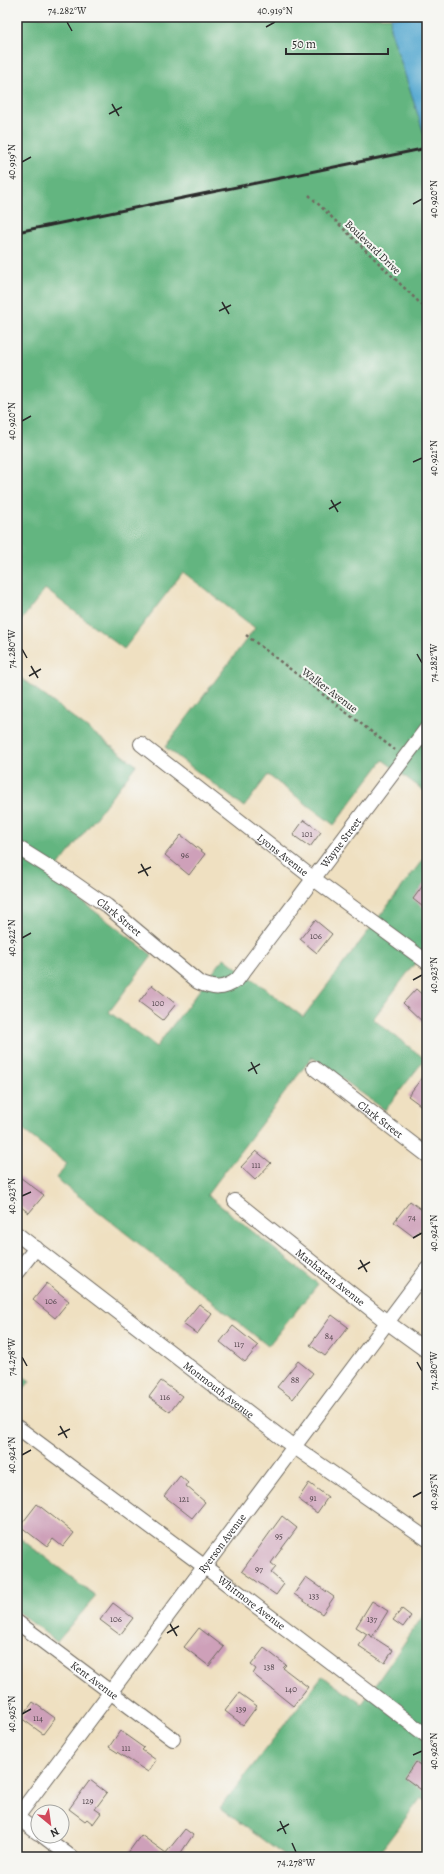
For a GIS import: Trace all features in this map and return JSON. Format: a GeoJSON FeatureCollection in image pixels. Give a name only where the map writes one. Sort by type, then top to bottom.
{"type":"FeatureCollection","features":[{"type":"Feature","properties":{"kind":"street","name":"Wayne Street"},"geometry":{"type":"LineString","coordinates":[[219,988],[229,986],[237,980],[427,728]]}},
{"type":"Feature","properties":{"kind":"street","name":"Lyons Avenue"},"geometry":{"type":"LineString","coordinates":[[140,744],[314,879],[427,962]]}},
{"type":"Feature","properties":{"kind":"street","name":"Clark Street"},"geometry":{"type":"LineString","coordinates":[[17,847],[72,881],[108,906],[198,982],[209,987],[219,988]]}},
{"type":"Feature","properties":{"kind":"street","name":"Clark Street"},"geometry":{"type":"LineString","coordinates":[[314,1068],[427,1155]]}},
{"type":"Feature","properties":{"kind":"street","name":"Manhattan Avenue"},"geometry":{"type":"LineString","coordinates":[[235,1201],[387,1322],[427,1351]]}},
{"type":"Feature","properties":{"kind":"street","name":"Monmouth Avenue"},"geometry":{"type":"LineString","coordinates":[[17,1234],[294,1447],[427,1539]]}},
{"type":"Feature","properties":{"kind":"street"},"geometry":{"type":"LineString","coordinates":[[17,1272],[36,1248]]}},
{"type":"Feature","properties":{"kind":"street","name":"Ryerson Avenue"},"geometry":{"type":"LineString","coordinates":[[17,1817],[427,1269]]}},
{"type":"Feature","properties":{"kind":"street","name":"Whitmore Avenue"},"geometry":{"type":"LineString","coordinates":[[17,1427],[205,1567],[427,1736]]}},
{"type":"Feature","properties":{"kind":"street","name":"Kent Avenue"},"geometry":{"type":"LineString","coordinates":[[17,1622],[172,1739]]}},
{"type":"Feature","properties":{"kind":"street"},"geometry":{"type":"LineString","coordinates":[[17,1817],[30,1827]]}},
{"type":"Feature","properties":{"kind":"street"},"geometry":{"type":"LineString","coordinates":[[54,1844],[71,1857]]}},
{"type":"Feature","properties":{"kind":"path","name":"Boulevard Drive"},"geometry":{"type":"LineString","coordinates":[[308,195],[427,310]]}},
{"type":"Feature","properties":{"kind":"path","name":"Walker Avenue"},"geometry":{"type":"LineString","coordinates":[[246,635],[405,757]]}},
{"type":"Feature","properties":{"kind":"green space"},"geometry":{"type":"Polygon","coordinates":[[[17,17],[391,17],[390,28],[427,143],[427,793],[383,760],[334,825],[268,775],[244,807],[165,747],[255,628],[183,572],[124,649],[45,589],[17,626],[17,17]]]}},
{"type":"Feature","properties":{"kind":"green space"},"geometry":{"type":"Polygon","coordinates":[[[17,675],[136,765],[50,877],[152,955],[109,1012],[156,1047],[224,958],[303,1017],[427,854],[427,947],[373,1019],[425,1059],[385,1110],[312,1057],[207,1195],[318,1284],[268,1346],[56,1178],[67,1164],[19,1127],[17,1129],[17,675]]]}},
{"type":"Feature","properties":{"kind":"green space"},"geometry":{"type":"Polygon","coordinates":[[[17,1372],[30,1381],[17,1397],[17,1372]]]}},
{"type":"Feature","properties":{"kind":"green space"},"geometry":{"type":"Polygon","coordinates":[[[17,1536],[96,1596],[57,1642],[17,1611],[17,1536]]]}},
{"type":"Feature","properties":{"kind":"green space"},"geometry":{"type":"Polygon","coordinates":[[[427,1610],[427,1803],[421,1798],[376,1857],[286,1857],[220,1808],[322,1676],[362,1704],[427,1610]]]}},
{"type":"Feature","properties":{"kind":"water"},"geometry":{"type":"Polygon","coordinates":[[[391,17],[427,17],[427,143],[390,28],[391,17]]]}},
{"type":"Feature","properties":{"kind":"building"},"geometry":{"type":"Polygon","coordinates":[[[304,820],[321,832],[310,847],[293,835],[304,820]]]}},
{"type":"Feature","properties":{"kind":"building"},"geometry":{"type":"Polygon","coordinates":[[[181,835],[205,854],[189,875],[165,855],[181,835]]]}},
{"type":"Feature","properties":{"kind":"building"},"geometry":{"type":"Polygon","coordinates":[[[427,880],[427,910],[413,899],[427,880]]]}},
{"type":"Feature","properties":{"kind":"building"},"geometry":{"type":"Polygon","coordinates":[[[315,920],[332,934],[317,953],[300,939],[315,920]]]}},
{"type":"Feature","properties":{"kind":"building"},"geometry":{"type":"Polygon","coordinates":[[[152,985],[176,1004],[163,1020],[139,1002],[152,985]]]}},
{"type":"Feature","properties":{"kind":"building"},"geometry":{"type":"Polygon","coordinates":[[[416,989],[427,999],[427,1026],[403,1003],[416,989]]]}},
{"type":"Feature","properties":{"kind":"building"},"geometry":{"type":"Polygon","coordinates":[[[427,1071],[427,1110],[408,1096],[427,1071]]]}},
{"type":"Feature","properties":{"kind":"building"},"geometry":{"type":"Polygon","coordinates":[[[256,1151],[271,1163],[255,1180],[241,1167],[256,1151]]]}},
{"type":"Feature","properties":{"kind":"building"},"geometry":{"type":"Polygon","coordinates":[[[17,1175],[44,1195],[29,1213],[17,1204],[17,1175]]]}},
{"type":"Feature","properties":{"kind":"building"},"geometry":{"type":"Polygon","coordinates":[[[410,1201],[427,1214],[427,1220],[414,1237],[394,1222],[410,1201]]]}},
{"type":"Feature","properties":{"kind":"building"},"geometry":{"type":"Polygon","coordinates":[[[47,1283],[69,1301],[55,1318],[33,1300],[47,1283]]]}},
{"type":"Feature","properties":{"kind":"building"},"geometry":{"type":"Polygon","coordinates":[[[199,1304],[212,1314],[197,1334],[183,1324],[199,1304]]]}},
{"type":"Feature","properties":{"kind":"building"},"geometry":{"type":"Polygon","coordinates":[[[332,1315],[348,1327],[325,1356],[310,1345],[332,1315]]]}},
{"type":"Feature","properties":{"kind":"building"},"geometry":{"type":"Polygon","coordinates":[[[233,1326],[258,1346],[245,1362],[220,1342],[233,1326]]]}},
{"type":"Feature","properties":{"kind":"building"},"geometry":{"type":"Polygon","coordinates":[[[298,1361],[313,1373],[293,1399],[277,1387],[298,1361]]]}},
{"type":"Feature","properties":{"kind":"building"},"geometry":{"type":"Polygon","coordinates":[[[161,1381],[182,1396],[170,1412],[149,1397],[161,1381]]]}},
{"type":"Feature","properties":{"kind":"building"},"geometry":{"type":"Polygon","coordinates":[[[180,1476],[188,1483],[186,1486],[205,1502],[192,1518],[164,1496],[180,1476]]]}},
{"type":"Feature","properties":{"kind":"building"},"geometry":{"type":"Polygon","coordinates":[[[309,1483],[328,1497],[317,1513],[298,1499],[309,1483]]]}},
{"type":"Feature","properties":{"kind":"building"},"geometry":{"type":"Polygon","coordinates":[[[37,1504],[74,1533],[63,1547],[53,1539],[47,1547],[20,1526],[37,1504]]]}},
{"type":"Feature","properties":{"kind":"building"},"geometry":{"type":"Polygon","coordinates":[[[282,1516],[297,1528],[271,1563],[276,1567],[271,1573],[284,1584],[276,1595],[242,1571],[282,1516]]]}},
{"type":"Feature","properties":{"kind":"building"},"geometry":{"type":"Polygon","coordinates":[[[306,1577],[334,1597],[322,1614],[294,1594],[306,1577]]]}},
{"type":"Feature","properties":{"kind":"building"},"geometry":{"type":"Polygon","coordinates":[[[372,1601],[388,1611],[372,1637],[393,1650],[385,1663],[359,1646],[367,1634],[356,1627],[372,1601]]]}},
{"type":"Feature","properties":{"kind":"building"},"geometry":{"type":"Polygon","coordinates":[[[113,1603],[133,1618],[120,1635],[100,1620],[113,1603]]]}},
{"type":"Feature","properties":{"kind":"building"},"geometry":{"type":"Polygon","coordinates":[[[402,1609],[411,1616],[403,1627],[393,1620],[402,1609]]]}},
{"type":"Feature","properties":{"kind":"building"},"geometry":{"type":"Polygon","coordinates":[[[199,1628],[224,1647],[209,1666],[184,1647],[199,1628]]]}},
{"type":"Feature","properties":{"kind":"building"},"geometry":{"type":"Polygon","coordinates":[[[264,1648],[286,1665],[283,1668],[308,1687],[293,1706],[253,1674],[256,1669],[251,1665],[264,1648]]]}},
{"type":"Feature","properties":{"kind":"building"},"geometry":{"type":"Polygon","coordinates":[[[239,1693],[257,1706],[243,1725],[225,1711],[239,1693]]]}},
{"type":"Feature","properties":{"kind":"building"},"geometry":{"type":"Polygon","coordinates":[[[33,1702],[55,1718],[43,1734],[21,1718],[33,1702]]]}},
{"type":"Feature","properties":{"kind":"building"},"geometry":{"type":"Polygon","coordinates":[[[120,1731],[144,1748],[142,1750],[156,1760],[148,1772],[109,1747],[120,1731]]]}},
{"type":"Feature","properties":{"kind":"building"},"geometry":{"type":"Polygon","coordinates":[[[416,1762],[427,1770],[427,1794],[405,1778],[416,1762]]]}},
{"type":"Feature","properties":{"kind":"building"},"geometry":{"type":"Polygon","coordinates":[[[90,1780],[107,1793],[95,1809],[101,1813],[93,1824],[87,1819],[85,1821],[70,1810],[90,1780]]]}},
{"type":"Feature","properties":{"kind":"building"},"geometry":{"type":"Polygon","coordinates":[[[185,1829],[193,1835],[178,1857],[125,1857],[141,1835],[166,1853],[185,1829]]]}},
{"type":"Feature","properties":{"kind":"railway"},"geometry":{"type":"LineString","coordinates":[[17,232],[427,148]]}}]}
